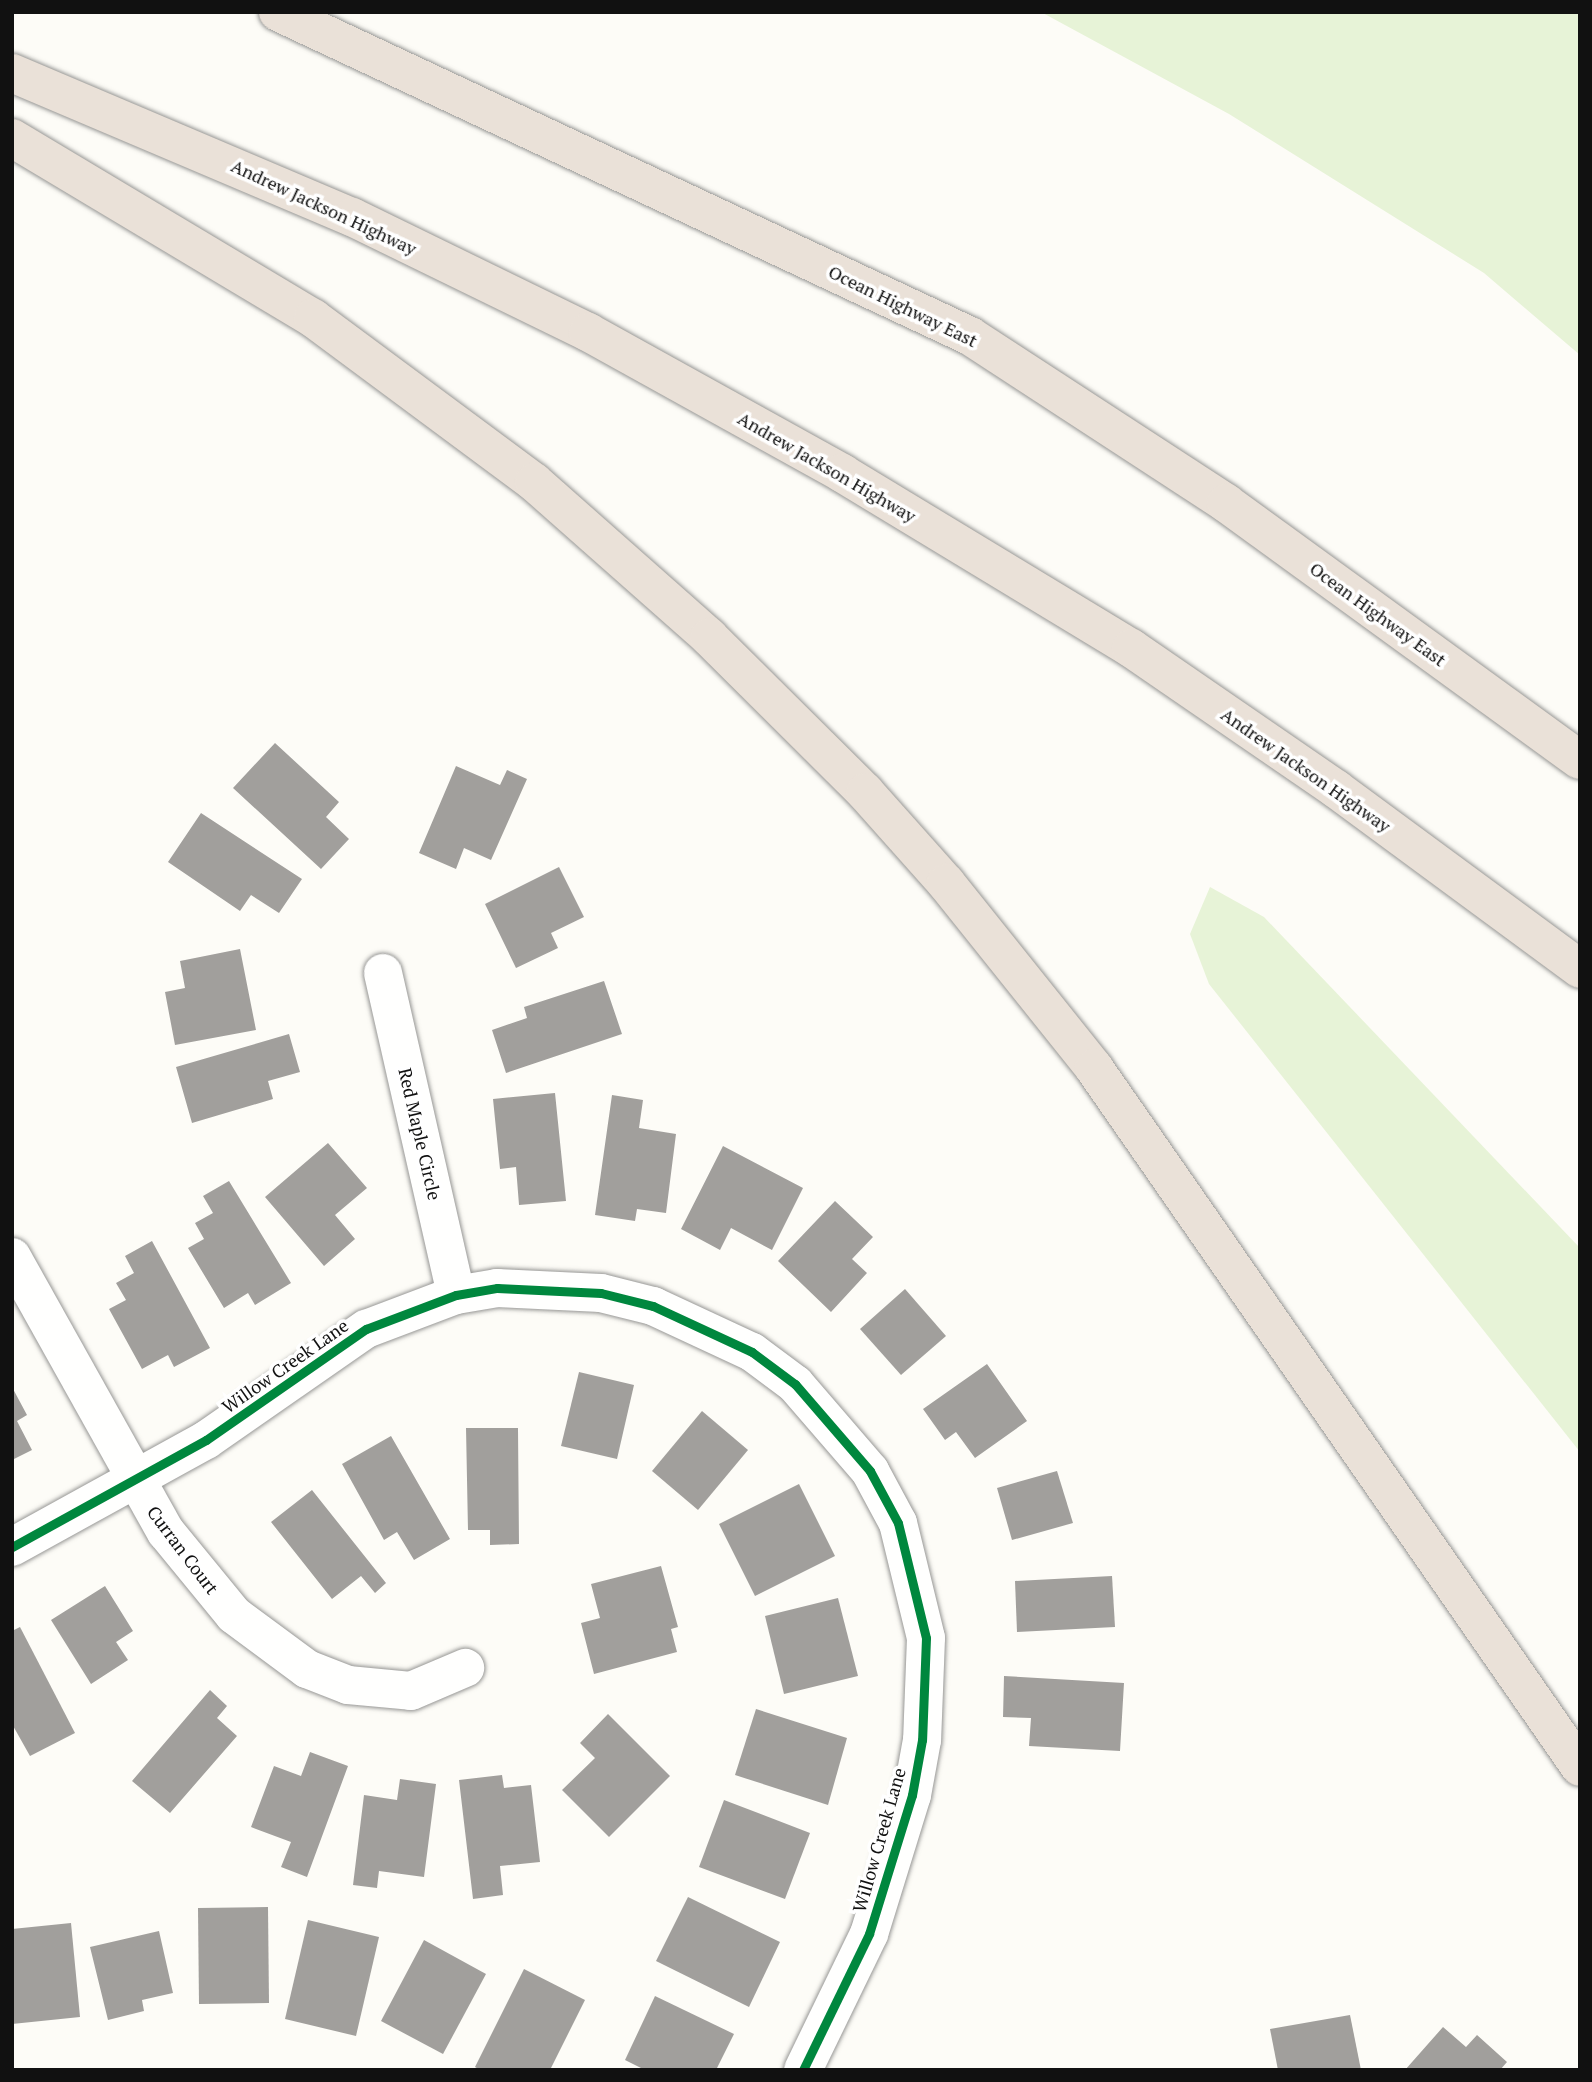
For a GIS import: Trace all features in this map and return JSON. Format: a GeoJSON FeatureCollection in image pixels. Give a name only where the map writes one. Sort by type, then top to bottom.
{"type":"FeatureCollection","features":[{"type":"Feature","properties":{"kind":"highway","name":"Ocean Highway East"},"geometry":{"type":"LineString","coordinates":[[278,12],[970,336],[1226,503],[1580,760]]}},
{"type":"Feature","properties":{"kind":"highway","name":"Andrew Jackson Highway"},"geometry":{"type":"LineString","coordinates":[[12,73],[352,217],[588,332],[842,473],[1131,648],[1336,789],[1580,969]]}},
{"type":"Feature","properties":{"kind":"highway"},"geometry":{"type":"LineString","coordinates":[[12,138],[313,318],[534,482],[700,628],[865,792],[955,893],[1094,1068],[1580,1767]]}},
{"type":"Feature","properties":{"kind":"street","name":"Red Maple Circle"},"geometry":{"type":"LineString","coordinates":[[383,973],[456,1295]]}},
{"type":"Feature","properties":{"kind":"street","name":"Curran Court"},"geometry":{"type":"LineString","coordinates":[[12,1257],[134,1480],[202,1580],[243,1622],[307,1669],[384,1692],[420,1688],[465,1668]]}},
{"type":"Feature","properties":{"kind":"street","name":"Willow Creek Lane"},"geometry":{"type":"LineString","coordinates":[[12,1547],[206,1440],[366,1329],[456,1295],[497,1287],[601,1293],[702,1326],[752,1352],[795,1384],[870,1471],[898,1523],[926,1638],[922,1740],[912,1795],[869,1934],[803,2070]]}},
{"type":"Feature","properties":{"kind":"green space"},"geometry":{"type":"Polygon","coordinates":[[[1041,12],[1580,12],[1580,355],[1484,273],[1229,114],[1041,12]]]}},
{"type":"Feature","properties":{"kind":"green space"},"geometry":{"type":"Polygon","coordinates":[[[1210,887],[1264,917],[1580,1248],[1580,1452],[1209,984],[1190,934],[1210,887]]]}},
{"type":"Feature","properties":{"kind":"building"},"geometry":{"type":"Polygon","coordinates":[[[275,743],[339,802],[326,817],[349,839],[321,869],[233,788],[275,743]]]}},
{"type":"Feature","properties":{"kind":"building"},"geometry":{"type":"Polygon","coordinates":[[[456,766],[500,785],[507,770],[527,779],[491,860],[464,848],[456,869],[419,853],[456,766]]]}},
{"type":"Feature","properties":{"kind":"building"},"geometry":{"type":"Polygon","coordinates":[[[201,813],[302,879],[279,913],[251,895],[240,911],[168,862],[201,813]]]}},
{"type":"Feature","properties":{"kind":"building"},"geometry":{"type":"Polygon","coordinates":[[[559,867],[584,917],[551,933],[558,948],[516,968],[485,904],[559,867]]]}},
{"type":"Feature","properties":{"kind":"building"},"geometry":{"type":"Polygon","coordinates":[[[240,949],[256,1030],[175,1045],[165,992],[185,988],[180,961],[240,949]]]}},
{"type":"Feature","properties":{"kind":"building"},"geometry":{"type":"Polygon","coordinates":[[[604,981],[622,1034],[506,1073],[492,1030],[527,1018],[524,1007],[604,981]]]}},
{"type":"Feature","properties":{"kind":"building"},"geometry":{"type":"Polygon","coordinates":[[[289,1034],[300,1072],[268,1081],[273,1099],[192,1123],[176,1067],[289,1034]]]}},
{"type":"Feature","properties":{"kind":"building"},"geometry":{"type":"Polygon","coordinates":[[[555,1093],[566,1201],[519,1205],[516,1167],[500,1169],[493,1099],[555,1093]]]}},
{"type":"Feature","properties":{"kind":"building"},"geometry":{"type":"Polygon","coordinates":[[[612,1095],[643,1100],[639,1128],[676,1134],[666,1213],[637,1209],[635,1221],[595,1215],[612,1095]]]}},
{"type":"Feature","properties":{"kind":"building"},"geometry":{"type":"Polygon","coordinates":[[[328,1143],[367,1188],[335,1215],[355,1239],[324,1266],[265,1197],[328,1143]]]}},
{"type":"Feature","properties":{"kind":"building"},"geometry":{"type":"Polygon","coordinates":[[[723,1146],[803,1188],[772,1250],[731,1228],[720,1250],[681,1229],[723,1146]]]}},
{"type":"Feature","properties":{"kind":"building"},"geometry":{"type":"Polygon","coordinates":[[[229,1181],[291,1283],[255,1305],[248,1293],[224,1308],[188,1248],[204,1239],[195,1223],[213,1213],[203,1196],[229,1181]]]}},
{"type":"Feature","properties":{"kind":"building"},"geometry":{"type":"Polygon","coordinates":[[[835,1201],[873,1237],[852,1259],[867,1273],[831,1312],[778,1261],[835,1201]]]}},
{"type":"Feature","properties":{"kind":"building"},"geometry":{"type":"Polygon","coordinates":[[[152,1241],[210,1348],[174,1367],[168,1355],[142,1369],[109,1309],[126,1300],[116,1283],[134,1273],[125,1256],[152,1241]]]}},
{"type":"Feature","properties":{"kind":"building"},"geometry":{"type":"Polygon","coordinates":[[[905,1289],[946,1336],[901,1375],[860,1329],[905,1289]]]}},
{"type":"Feature","properties":{"kind":"building"},"geometry":{"type":"Polygon","coordinates":[[[987,1364],[1027,1421],[975,1458],[956,1432],[945,1440],[923,1409],[987,1364]]]}},
{"type":"Feature","properties":{"kind":"building"},"geometry":{"type":"Polygon","coordinates":[[[579,1372],[634,1385],[617,1459],[561,1446],[579,1372]]]}},
{"type":"Feature","properties":{"kind":"building"},"geometry":{"type":"Polygon","coordinates":[[[12,1387],[27,1415],[17,1421],[32,1450],[12,1460],[12,1387]]]}},
{"type":"Feature","properties":{"kind":"building"},"geometry":{"type":"Polygon","coordinates":[[[702,1411],[748,1450],[698,1510],[652,1471],[702,1411]]]}},
{"type":"Feature","properties":{"kind":"building"},"geometry":{"type":"Polygon","coordinates":[[[466,1428],[518,1428],[519,1544],[490,1545],[490,1530],[468,1530],[466,1428]]]}},
{"type":"Feature","properties":{"kind":"building"},"geometry":{"type":"Polygon","coordinates":[[[391,1436],[450,1539],[414,1560],[397,1532],[384,1540],[342,1464],[391,1436]]]}},
{"type":"Feature","properties":{"kind":"building"},"geometry":{"type":"Polygon","coordinates":[[[1057,1471],[1073,1523],[1012,1540],[997,1488],[1057,1471]]]}},
{"type":"Feature","properties":{"kind":"building"},"geometry":{"type":"Polygon","coordinates":[[[799,1484],[835,1556],[755,1596],[719,1524],[799,1484]]]}},
{"type":"Feature","properties":{"kind":"building"},"geometry":{"type":"Polygon","coordinates":[[[312,1490],[386,1583],[375,1593],[361,1576],[332,1599],[271,1522],[312,1490]]]}},
{"type":"Feature","properties":{"kind":"building"},"geometry":{"type":"Polygon","coordinates":[[[661,1566],[678,1627],[671,1629],[677,1652],[594,1674],[581,1623],[600,1618],[591,1584],[661,1566]]]}},
{"type":"Feature","properties":{"kind":"building"},"geometry":{"type":"Polygon","coordinates":[[[1112,1576],[1115,1627],[1017,1632],[1015,1581],[1112,1576]]]}},
{"type":"Feature","properties":{"kind":"building"},"geometry":{"type":"Polygon","coordinates":[[[105,1586],[133,1631],[116,1642],[128,1660],[91,1684],[51,1620],[105,1586]]]}},
{"type":"Feature","properties":{"kind":"building"},"geometry":{"type":"Polygon","coordinates":[[[838,1598],[858,1676],[784,1694],[765,1616],[838,1598]]]}},
{"type":"Feature","properties":{"kind":"building"},"geometry":{"type":"Polygon","coordinates":[[[20,1627],[75,1733],[30,1756],[12,1724],[12,1631],[20,1627]]]}},
{"type":"Feature","properties":{"kind":"building"},"geometry":{"type":"Polygon","coordinates":[[[1004,1676],[1124,1683],[1120,1751],[1029,1746],[1031,1718],[1003,1717],[1004,1676]]]}},
{"type":"Feature","properties":{"kind":"building"},"geometry":{"type":"Polygon","coordinates":[[[210,1690],[227,1706],[217,1718],[237,1736],[170,1813],[132,1781],[210,1690]]]}},
{"type":"Feature","properties":{"kind":"building"},"geometry":{"type":"Polygon","coordinates":[[[756,1709],[847,1738],[828,1805],[735,1775],[756,1709]]]}},
{"type":"Feature","properties":{"kind":"building"},"geometry":{"type":"Polygon","coordinates":[[[608,1714],[670,1776],[609,1837],[562,1790],[595,1758],[580,1743],[608,1714]]]}},
{"type":"Feature","properties":{"kind":"building"},"geometry":{"type":"Polygon","coordinates":[[[310,1752],[348,1766],[307,1877],[281,1867],[291,1842],[251,1827],[274,1766],[301,1776],[310,1752]]]}},
{"type":"Feature","properties":{"kind":"building"},"geometry":{"type":"Polygon","coordinates":[[[502,1775],[504,1788],[531,1785],[540,1862],[500,1866],[503,1895],[473,1899],[459,1780],[502,1775]]]}},
{"type":"Feature","properties":{"kind":"building"},"geometry":{"type":"Polygon","coordinates":[[[400,1779],[436,1784],[424,1877],[379,1871],[377,1888],[353,1885],[364,1795],[397,1800],[400,1779]]]}},
{"type":"Feature","properties":{"kind":"building"},"geometry":{"type":"Polygon","coordinates":[[[724,1800],[810,1833],[785,1899],[699,1867],[724,1800]]]}},
{"type":"Feature","properties":{"kind":"building"},"geometry":{"type":"Polygon","coordinates":[[[688,1897],[780,1942],[749,2007],[656,1961],[688,1897]]]}},
{"type":"Feature","properties":{"kind":"building"},"geometry":{"type":"Polygon","coordinates":[[[268,1907],[269,2003],[199,2004],[198,1908],[268,1907]]]}},
{"type":"Feature","properties":{"kind":"building"},"geometry":{"type":"Polygon","coordinates":[[[308,1920],[379,1937],[356,2036],[285,2019],[308,1920]]]}},
{"type":"Feature","properties":{"kind":"building"},"geometry":{"type":"Polygon","coordinates":[[[71,1923],[80,2017],[12,2024],[12,1929],[71,1923]]]}},
{"type":"Feature","properties":{"kind":"building"},"geometry":{"type":"Polygon","coordinates":[[[159,1931],[173,1993],[142,2000],[144,2011],[108,2020],[90,1947],[159,1931]]]}},
{"type":"Feature","properties":{"kind":"building"},"geometry":{"type":"Polygon","coordinates":[[[424,1940],[486,1974],[443,2054],[381,2021],[424,1940]]]}},
{"type":"Feature","properties":{"kind":"building"},"geometry":{"type":"Polygon","coordinates":[[[524,1969],[585,2000],[550,2070],[480,2070],[475,2067],[524,1969]]]}},
{"type":"Feature","properties":{"kind":"building"},"geometry":{"type":"Polygon","coordinates":[[[655,1996],[734,2034],[716,2070],[645,2070],[625,2060],[655,1996]]]}},
{"type":"Feature","properties":{"kind":"building"},"geometry":{"type":"Polygon","coordinates":[[[1350,2015],[1361,2070],[1278,2070],[1270,2029],[1350,2015]]]}},
{"type":"Feature","properties":{"kind":"building"},"geometry":{"type":"Polygon","coordinates":[[[1443,2027],[1466,2047],[1477,2035],[1507,2062],[1500,2070],[1405,2070],[1443,2027]]]}},
{"type":"Feature","properties":{"kind":"cycle path"},"geometry":{"type":"LineString","coordinates":[[12,1547],[206,1440],[366,1329],[456,1295],[497,1288],[601,1293],[653,1306],[752,1352],[795,1384],[870,1471],[898,1523],[926,1638],[922,1740],[912,1795],[869,1934],[803,2070]]}}]}
